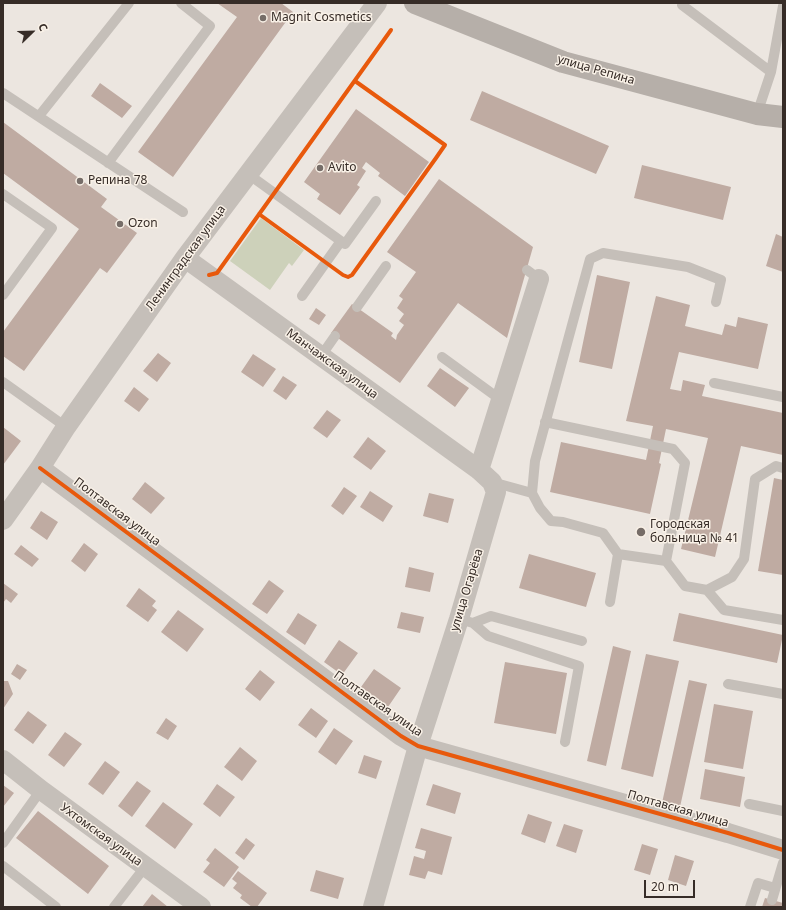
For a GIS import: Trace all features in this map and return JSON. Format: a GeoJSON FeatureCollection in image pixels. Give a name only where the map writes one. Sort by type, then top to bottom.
{"type":"FeatureCollection","features":[{"type":"Feature","properties":{"kind":"main road","name":"улица Репина"},"geometry":{"type":"LineString","coordinates":[[415,3],[563,62],[757,114],[783,117]]}},
{"type":"Feature","properties":{"kind":"street","name":"Ленинградская улица"},"geometry":{"type":"LineString","coordinates":[[3,520],[40,468],[66,427],[185,258],[377,3]]}},
{"type":"Feature","properties":{"kind":"street","name":"Манчажская улица"},"geometry":{"type":"LineString","coordinates":[[185,258],[486,476]]}},
{"type":"Feature","properties":{"kind":"street","name":"улица Огарёва"},"geometry":{"type":"LineString","coordinates":[[373,907],[418,746],[466,621],[496,492],[486,476],[501,400],[533,275]]}},
{"type":"Feature","properties":{"kind":"street","name":"Полтавская улица"},"geometry":{"type":"LineString","coordinates":[[40,468],[402,736],[418,746],[720,831],[783,851]]}},
{"type":"Feature","properties":{"kind":"street","name":"Ухтомская улица"},"geometry":{"type":"LineString","coordinates":[[3,760],[40,790],[201,907]]}},
{"type":"Feature","properties":{"kind":"lane"},"geometry":{"type":"LineString","coordinates":[[39,116],[129,3]]}},
{"type":"Feature","properties":{"kind":"lane"},"geometry":{"type":"LineString","coordinates":[[108,163],[210,26],[181,3]]}},
{"type":"Feature","properties":{"kind":"lane"},"geometry":{"type":"LineString","coordinates":[[682,5],[771,72]]}},
{"type":"Feature","properties":{"kind":"lane"},"geometry":{"type":"LineString","coordinates":[[757,114],[771,72],[783,6]]}},
{"type":"Feature","properties":{"kind":"lane"},"geometry":{"type":"LineString","coordinates":[[3,92],[183,212]]}},
{"type":"Feature","properties":{"kind":"lane"},"geometry":{"type":"LineString","coordinates":[[248,174],[346,244],[376,201]]}},
{"type":"Feature","properties":{"kind":"lane"},"geometry":{"type":"LineString","coordinates":[[3,194],[52,228],[3,295]]}},
{"type":"Feature","properties":{"kind":"lane"},"geometry":{"type":"LineString","coordinates":[[302,296],[341,241]]}},
{"type":"Feature","properties":{"kind":"lane"},"geometry":{"type":"LineString","coordinates":[[610,602],[618,554],[603,533],[563,522],[551,521],[540,508],[532,493],[535,461],[590,259],[603,253],[688,267],[721,280],[716,302]]}},
{"type":"Feature","properties":{"kind":"lane"},"geometry":{"type":"LineString","coordinates":[[357,307],[386,266]]}},
{"type":"Feature","properties":{"kind":"lane"},"geometry":{"type":"LineString","coordinates":[[321,356],[335,336]]}},
{"type":"Feature","properties":{"kind":"lane"},"geometry":{"type":"LineString","coordinates":[[442,357],[501,400]]}},
{"type":"Feature","properties":{"kind":"lane"},"geometry":{"type":"LineString","coordinates":[[3,382],[66,427]]}},
{"type":"Feature","properties":{"kind":"lane"},"geometry":{"type":"LineString","coordinates":[[714,383],[783,397]]}},
{"type":"Feature","properties":{"kind":"lane"},"geometry":{"type":"LineString","coordinates":[[545,422],[673,449],[685,463],[666,561]]}},
{"type":"Feature","properties":{"kind":"lane"},"geometry":{"type":"LineString","coordinates":[[618,554],[666,561],[685,586],[707,590],[732,577],[744,559],[755,479],[776,466],[783,468]]}},
{"type":"Feature","properties":{"kind":"lane"},"geometry":{"type":"LineString","coordinates":[[486,476],[532,493]]}},
{"type":"Feature","properties":{"kind":"lane"},"geometry":{"type":"LineString","coordinates":[[707,590],[724,610],[783,620]]}},
{"type":"Feature","properties":{"kind":"lane"},"geometry":{"type":"LineString","coordinates":[[466,621],[491,616],[582,641]]}},
{"type":"Feature","properties":{"kind":"lane"},"geometry":{"type":"LineString","coordinates":[[466,621],[488,636],[579,666],[565,742]]}},
{"type":"Feature","properties":{"kind":"lane"},"geometry":{"type":"LineString","coordinates":[[728,684],[783,694]]}},
{"type":"Feature","properties":{"kind":"lane"},"geometry":{"type":"LineString","coordinates":[[3,843],[40,790]]}},
{"type":"Feature","properties":{"kind":"lane"},"geometry":{"type":"LineString","coordinates":[[749,804],[783,811]]}},
{"type":"Feature","properties":{"kind":"lane"},"geometry":{"type":"LineString","coordinates":[[772,900],[783,851]]}},
{"type":"Feature","properties":{"kind":"lane"},"geometry":{"type":"LineString","coordinates":[[3,866],[56,907]]}},
{"type":"Feature","properties":{"kind":"lane"},"geometry":{"type":"LineString","coordinates":[[114,907],[146,867]]}},
{"type":"Feature","properties":{"kind":"lane"},"geometry":{"type":"LineString","coordinates":[[750,907],[758,883],[775,888]]}},
{"type":"Feature","properties":{"kind":"green space"},"geometry":{"type":"Polygon","coordinates":[[[261,218],[304,250],[292,266],[289,263],[270,290],[230,261],[261,218]]]}},
{"type":"Feature","properties":{"kind":"building"},"geometry":{"type":"Polygon","coordinates":[[[217,3],[281,3],[293,12],[173,177],[138,152],[237,17],[217,3]]]}},
{"type":"Feature","properties":{"kind":"building"},"geometry":{"type":"Polygon","coordinates":[[[100,83],[132,106],[122,118],[91,96],[100,83]]]}},
{"type":"Feature","properties":{"kind":"building"},"geometry":{"type":"Polygon","coordinates":[[[482,91],[609,146],[596,174],[470,120],[482,91]]]}},
{"type":"Feature","properties":{"kind":"building"},"geometry":{"type":"Polygon","coordinates":[[[356,109],[429,162],[405,196],[378,176],[380,173],[366,162],[362,168],[366,171],[357,185],[360,187],[340,215],[317,199],[320,194],[304,182],[356,109]]]}},
{"type":"Feature","properties":{"kind":"building"},"geometry":{"type":"Polygon","coordinates":[[[3,122],[107,199],[101,207],[137,233],[107,273],[100,268],[24,371],[3,356],[3,332],[79,229],[3,173],[3,122]]]}},
{"type":"Feature","properties":{"kind":"building"},"geometry":{"type":"Polygon","coordinates":[[[642,165],[731,187],[723,220],[634,198],[642,165]]]}},
{"type":"Feature","properties":{"kind":"building"},"geometry":{"type":"Polygon","coordinates":[[[439,179],[533,247],[507,338],[458,303],[400,383],[331,333],[352,304],[393,333],[391,336],[396,340],[397,335],[404,325],[399,321],[404,314],[397,308],[403,299],[399,296],[416,272],[387,252],[439,179]]]}},
{"type":"Feature","properties":{"kind":"building"},"geometry":{"type":"Polygon","coordinates":[[[776,234],[783,237],[783,272],[766,266],[776,234]]]}},
{"type":"Feature","properties":{"kind":"building"},"geometry":{"type":"Polygon","coordinates":[[[597,275],[630,282],[612,369],[579,362],[597,275]]]}},
{"type":"Feature","properties":{"kind":"building"},"geometry":{"type":"Polygon","coordinates":[[[656,296],[690,305],[685,326],[722,335],[725,324],[736,327],[738,317],[768,324],[758,369],[679,352],[670,389],[681,391],[683,380],[705,385],[702,396],[783,413],[783,455],[741,446],[715,557],[681,549],[708,438],[666,429],[659,463],[661,464],[650,514],[550,492],[561,442],[646,460],[653,426],[626,421],[656,296]]]}},
{"type":"Feature","properties":{"kind":"building"},"geometry":{"type":"Polygon","coordinates":[[[316,308],[326,315],[319,325],[309,319],[316,308]]]}},
{"type":"Feature","properties":{"kind":"building"},"geometry":{"type":"Polygon","coordinates":[[[158,353],[171,363],[157,382],[143,371],[158,353]]]}},
{"type":"Feature","properties":{"kind":"building"},"geometry":{"type":"Polygon","coordinates":[[[253,354],[276,369],[263,387],[241,372],[253,354]]]}},
{"type":"Feature","properties":{"kind":"building"},"geometry":{"type":"Polygon","coordinates":[[[440,368],[469,388],[455,407],[427,386],[440,368]]]}},
{"type":"Feature","properties":{"kind":"building"},"geometry":{"type":"Polygon","coordinates":[[[283,376],[297,385],[286,400],[273,391],[283,376]]]}},
{"type":"Feature","properties":{"kind":"building"},"geometry":{"type":"Polygon","coordinates":[[[134,387],[149,399],[139,412],[124,401],[134,387]]]}},
{"type":"Feature","properties":{"kind":"building"},"geometry":{"type":"Polygon","coordinates":[[[327,410],[341,420],[327,438],[313,428],[327,410]]]}},
{"type":"Feature","properties":{"kind":"building"},"geometry":{"type":"Polygon","coordinates":[[[3,427],[21,441],[3,465],[3,427]]]}},
{"type":"Feature","properties":{"kind":"building"},"geometry":{"type":"Polygon","coordinates":[[[368,437],[386,451],[371,470],[353,457],[368,437]]]}},
{"type":"Feature","properties":{"kind":"building"},"geometry":{"type":"Polygon","coordinates":[[[774,478],[783,480],[783,575],[758,571],[774,478]]]}},
{"type":"Feature","properties":{"kind":"building"},"geometry":{"type":"Polygon","coordinates":[[[145,482],[165,498],[151,514],[132,499],[145,482]]]}},
{"type":"Feature","properties":{"kind":"building"},"geometry":{"type":"Polygon","coordinates":[[[344,487],[357,496],[343,515],[331,506],[344,487]]]}},
{"type":"Feature","properties":{"kind":"building"},"geometry":{"type":"Polygon","coordinates":[[[370,491],[393,506],[383,522],[360,507],[370,491]]]}},
{"type":"Feature","properties":{"kind":"building"},"geometry":{"type":"Polygon","coordinates":[[[429,493],[454,499],[448,523],[423,516],[429,493]]]}},
{"type":"Feature","properties":{"kind":"building"},"geometry":{"type":"Polygon","coordinates":[[[41,511],[58,522],[47,540],[30,528],[41,511]]]}},
{"type":"Feature","properties":{"kind":"building"},"geometry":{"type":"Polygon","coordinates":[[[84,543],[98,554],[85,572],[71,561],[84,543]]]}},
{"type":"Feature","properties":{"kind":"building"},"geometry":{"type":"Polygon","coordinates":[[[21,545],[39,559],[32,567],[14,554],[21,545]]]}},
{"type":"Feature","properties":{"kind":"building"},"geometry":{"type":"Polygon","coordinates":[[[529,554],[596,573],[586,607],[519,588],[529,554]]]}},
{"type":"Feature","properties":{"kind":"building"},"geometry":{"type":"Polygon","coordinates":[[[409,567],[434,573],[430,592],[405,587],[409,567]]]}},
{"type":"Feature","properties":{"kind":"building"},"geometry":{"type":"Polygon","coordinates":[[[269,580],[284,591],[267,614],[252,604],[269,580]]]}},
{"type":"Feature","properties":{"kind":"building"},"geometry":{"type":"Polygon","coordinates":[[[3,583],[18,594],[11,603],[6,599],[3,603],[3,583]]]}},
{"type":"Feature","properties":{"kind":"building"},"geometry":{"type":"Polygon","coordinates":[[[139,588],[156,601],[152,606],[157,610],[148,622],[126,606],[139,588]]]}},
{"type":"Feature","properties":{"kind":"building"},"geometry":{"type":"Polygon","coordinates":[[[178,610],[204,629],[187,652],[161,632],[178,610]]]}},
{"type":"Feature","properties":{"kind":"building"},"geometry":{"type":"Polygon","coordinates":[[[401,612],[424,617],[420,633],[397,628],[401,612]]]}},
{"type":"Feature","properties":{"kind":"building"},"geometry":{"type":"Polygon","coordinates":[[[298,613],[317,625],[305,645],[286,632],[298,613]]]}},
{"type":"Feature","properties":{"kind":"building"},"geometry":{"type":"Polygon","coordinates":[[[679,613],[783,635],[777,663],[673,641],[679,613]]]}},
{"type":"Feature","properties":{"kind":"building"},"geometry":{"type":"Polygon","coordinates":[[[339,640],[358,653],[342,675],[324,662],[339,640]]]}},
{"type":"Feature","properties":{"kind":"building"},"geometry":{"type":"Polygon","coordinates":[[[613,646],[631,651],[606,766],[587,761],[613,646]]]}},
{"type":"Feature","properties":{"kind":"building"},"geometry":{"type":"Polygon","coordinates":[[[646,654],[679,661],[653,777],[621,769],[646,654]]]}},
{"type":"Feature","properties":{"kind":"building"},"geometry":{"type":"Polygon","coordinates":[[[505,662],[567,673],[556,734],[494,723],[505,662]]]}},
{"type":"Feature","properties":{"kind":"building"},"geometry":{"type":"Polygon","coordinates":[[[17,664],[27,670],[20,680],[11,674],[17,664]]]}},
{"type":"Feature","properties":{"kind":"building"},"geometry":{"type":"Polygon","coordinates":[[[374,669],[401,688],[388,707],[361,687],[374,669]]]}},
{"type":"Feature","properties":{"kind":"building"},"geometry":{"type":"Polygon","coordinates":[[[260,670],[275,682],[260,701],[245,689],[260,670]]]}},
{"type":"Feature","properties":{"kind":"building"},"geometry":{"type":"Polygon","coordinates":[[[689,680],[707,684],[680,807],[662,803],[689,680]]]}},
{"type":"Feature","properties":{"kind":"building"},"geometry":{"type":"Polygon","coordinates":[[[3,681],[8,681],[13,694],[3,709],[3,681]]]}},
{"type":"Feature","properties":{"kind":"building"},"geometry":{"type":"Polygon","coordinates":[[[714,704],[753,711],[743,769],[704,762],[714,704]]]}},
{"type":"Feature","properties":{"kind":"building"},"geometry":{"type":"Polygon","coordinates":[[[311,708],[328,721],[316,738],[298,725],[311,708]]]}},
{"type":"Feature","properties":{"kind":"building"},"geometry":{"type":"Polygon","coordinates":[[[28,711],[47,725],[33,744],[14,730],[28,711]]]}},
{"type":"Feature","properties":{"kind":"building"},"geometry":{"type":"Polygon","coordinates":[[[166,718],[177,726],[168,740],[156,733],[166,718]]]}},
{"type":"Feature","properties":{"kind":"building"},"geometry":{"type":"Polygon","coordinates":[[[334,728],[353,741],[336,765],[318,752],[334,728]]]}},
{"type":"Feature","properties":{"kind":"building"},"geometry":{"type":"Polygon","coordinates":[[[65,732],[82,744],[64,767],[48,755],[65,732]]]}},
{"type":"Feature","properties":{"kind":"building"},"geometry":{"type":"Polygon","coordinates":[[[240,747],[257,761],[242,781],[224,767],[240,747]]]}},
{"type":"Feature","properties":{"kind":"building"},"geometry":{"type":"Polygon","coordinates":[[[364,755],[382,761],[376,779],[358,773],[364,755]]]}},
{"type":"Feature","properties":{"kind":"building"},"geometry":{"type":"Polygon","coordinates":[[[105,761],[120,772],[103,795],[88,784],[105,761]]]}},
{"type":"Feature","properties":{"kind":"building"},"geometry":{"type":"Polygon","coordinates":[[[705,769],[745,777],[740,807],[700,799],[705,769]]]}},
{"type":"Feature","properties":{"kind":"building"},"geometry":{"type":"Polygon","coordinates":[[[137,781],[151,791],[132,817],[118,806],[137,781]]]}},
{"type":"Feature","properties":{"kind":"building"},"geometry":{"type":"Polygon","coordinates":[[[217,784],[235,797],[220,817],[203,804],[217,784]]]}},
{"type":"Feature","properties":{"kind":"building"},"geometry":{"type":"Polygon","coordinates":[[[433,784],[461,793],[455,814],[426,805],[433,784]]]}},
{"type":"Feature","properties":{"kind":"building"},"geometry":{"type":"Polygon","coordinates":[[[3,785],[14,793],[3,807],[3,785]]]}},
{"type":"Feature","properties":{"kind":"building"},"geometry":{"type":"Polygon","coordinates":[[[163,802],[193,824],[175,849],[145,826],[163,802]]]}},
{"type":"Feature","properties":{"kind":"building"},"geometry":{"type":"Polygon","coordinates":[[[38,811],[109,866],[88,894],[16,838],[38,811]]]}},
{"type":"Feature","properties":{"kind":"building"},"geometry":{"type":"Polygon","coordinates":[[[528,814],[552,822],[545,843],[521,834],[528,814]]]}},
{"type":"Feature","properties":{"kind":"building"},"geometry":{"type":"Polygon","coordinates":[[[564,824],[583,830],[576,853],[556,846],[564,824]]]}},
{"type":"Feature","properties":{"kind":"building"},"geometry":{"type":"Polygon","coordinates":[[[421,828],[452,837],[442,875],[428,871],[425,879],[409,875],[414,856],[424,859],[426,851],[415,848],[421,828]]]}},
{"type":"Feature","properties":{"kind":"building"},"geometry":{"type":"Polygon","coordinates":[[[246,838],[255,845],[244,860],[235,853],[246,838]]]}},
{"type":"Feature","properties":{"kind":"building"},"geometry":{"type":"Polygon","coordinates":[[[642,844],[658,849],[650,875],[634,870],[642,844]]]}},
{"type":"Feature","properties":{"kind":"building"},"geometry":{"type":"Polygon","coordinates":[[[215,848],[239,867],[224,887],[203,872],[210,863],[206,860],[215,848]]]}},
{"type":"Feature","properties":{"kind":"building"},"geometry":{"type":"Polygon","coordinates":[[[675,855],[694,861],[686,886],[668,880],[675,855]]]}},
{"type":"Feature","properties":{"kind":"building"},"geometry":{"type":"Polygon","coordinates":[[[316,870],[344,878],[338,899],[310,891],[316,870]]]}},
{"type":"Feature","properties":{"kind":"building"},"geometry":{"type":"Polygon","coordinates":[[[238,871],[267,893],[257,907],[252,907],[240,898],[242,895],[233,888],[237,883],[232,879],[238,871]]]}},
{"type":"Feature","properties":{"kind":"building"},"geometry":{"type":"Polygon","coordinates":[[[152,894],[168,907],[142,907],[152,894]]]}},
{"type":"Feature","properties":{"kind":"building"},"geometry":{"type":"Polygon","coordinates":[[[765,898],[783,903],[783,907],[762,907],[765,898]]]}},
{"type":"Feature","properties":{"kind":"cycle path"},"geometry":{"type":"LineString","coordinates":[[209,275],[217,273],[391,30]]}},
{"type":"Feature","properties":{"kind":"cycle path"},"geometry":{"type":"LineString","coordinates":[[259,214],[343,275],[348,277],[352,275],[445,145],[355,81]]}},
{"type":"Feature","properties":{"kind":"cycle path"},"geometry":{"type":"LineString","coordinates":[[40,468],[401,736],[418,746],[728,833],[783,850]]}},
{"type":"Feature","properties":{"kind":"place","name":"Magnit Cosmetics"},"geometry":{"type":"Point","coordinates":[263,18]}},
{"type":"Feature","properties":{"kind":"place","name":"Avito"},"geometry":{"type":"Point","coordinates":[320,168]}},
{"type":"Feature","properties":{"kind":"place","name":"Репина 78"},"geometry":{"type":"Point","coordinates":[80,181]}},
{"type":"Feature","properties":{"kind":"place","name":"Ozon"},"geometry":{"type":"Point","coordinates":[120,224]}},
{"type":"Feature","properties":{"kind":"place","name":"Городская больница № 41"},"geometry":{"type":"Point","coordinates":[641,532]}}]}
